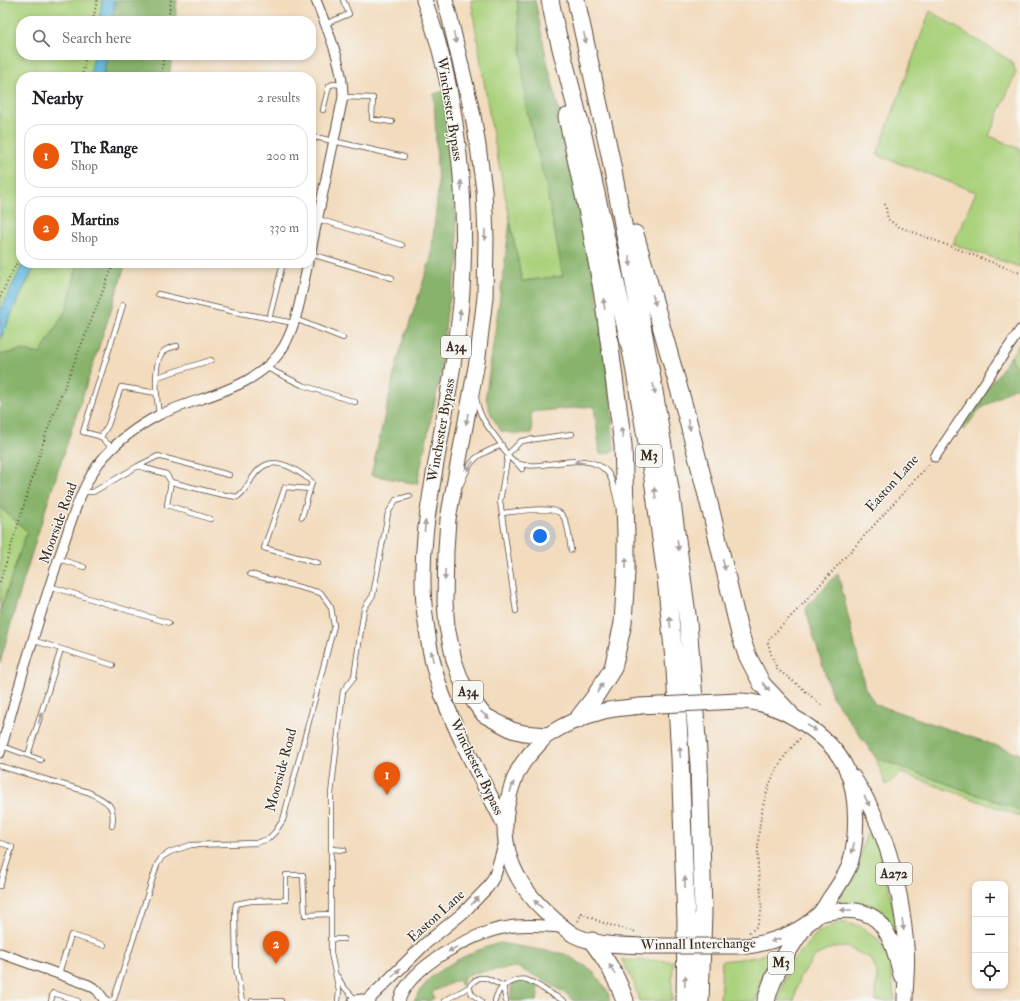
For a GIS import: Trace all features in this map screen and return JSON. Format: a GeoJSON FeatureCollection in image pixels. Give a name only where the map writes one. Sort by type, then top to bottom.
{"type":"FeatureCollection","features":[{"type":"Feature","properties":{"kind":"highway","name":"Winchester Bypass"},"geometry":{"type":"LineString","coordinates":[[424,0],[441,50],[448,85],[462,185],[464,240],[462,292],[456,346],[426,515],[423,587],[426,623],[432,655],[442,693],[468,754],[505,825]]}},
{"type":"Feature","properties":{"kind":"highway","name":"Winchester Bypass"},"geometry":{"type":"LineString","coordinates":[[445,0],[473,116],[484,190],[486,238],[485,297],[474,381],[448,519],[446,550],[447,627],[454,660],[462,680],[474,702],[484,716],[512,730],[524,733],[547,735]]}},
{"type":"Feature","properties":{"kind":"highway","name":"M3"},"geometry":{"type":"LineString","coordinates":[[550,0],[583,135],[633,360],[653,479],[665,569],[675,670],[686,921],[685,1001]]}},
{"type":"Feature","properties":{"kind":"highway","name":"M3"},"geometry":{"type":"LineString","coordinates":[[576,0],[610,155],[656,404],[671,495],[688,622],[699,773],[703,913],[700,1001]]}},
{"type":"Feature","properties":{"kind":"highway","name":"M3"},"geometry":{"type":"LineString","coordinates":[[555,25],[558,76],[590,223],[603,295],[623,445],[626,534],[626,572],[623,623],[612,668],[594,698],[578,720]]}},
{"type":"Feature","properties":{"kind":"highway","name":"M3"},"geometry":{"type":"LineString","coordinates":[[610,155],[634,232],[687,417],[740,634],[747,655],[762,684],[790,714]]}},
{"type":"Feature","properties":{"kind":"highway","name":"Winnall Interchange"},"geometry":{"type":"LineString","coordinates":[[738,701],[752,701],[772,706],[790,714],[818,731],[835,750],[846,768],[856,811],[856,834],[850,864],[836,890],[819,914],[803,928],[784,937],[766,943],[746,940],[649,946],[592,942],[575,935],[562,927],[532,899],[519,880],[511,862],[506,842],[505,825],[509,796],[517,772],[523,762],[547,735],[578,720],[605,711],[640,706],[738,701]]}},
{"type":"Feature","properties":{"kind":"highway","name":"A272"},"geometry":{"type":"LineString","coordinates":[[846,768],[862,791],[873,812],[888,852],[898,892],[906,947],[905,995]]}},
{"type":"Feature","properties":{"kind":"highway","name":"A272"},"geometry":{"type":"LineString","coordinates":[[819,914],[844,909],[857,910],[873,916],[880,923],[889,937],[897,960],[905,995]]}},
{"type":"Feature","properties":{"kind":"highway","name":"M3"},"geometry":{"type":"LineString","coordinates":[[766,1001],[770,987],[782,961],[803,928]]}},
{"type":"Feature","properties":{"kind":"highway"},"geometry":{"type":"LineString","coordinates":[[592,942],[614,973],[625,1001]]}},
{"type":"Feature","properties":{"kind":"street"},"geometry":{"type":"LineString","coordinates":[[316,0],[338,61],[343,85],[343,97],[316,228]]}},
{"type":"Feature","properties":{"kind":"street","name":"Moorside Road"},"geometry":{"type":"LineString","coordinates":[[1,749],[49,586],[77,505],[99,464],[128,434],[159,415],[229,389],[250,379],[267,368],[284,346],[294,321],[307,268]]}},
{"type":"Feature","properties":{"kind":"street","name":"Easton Lane"},"geometry":{"type":"LineString","coordinates":[[935,457],[1020,330]]}},
{"type":"Feature","properties":{"kind":"street","name":"Easton Lane"},"geometry":{"type":"LineString","coordinates":[[369,1001],[403,965],[445,926],[464,912],[488,887],[495,875],[506,842]]}},
{"type":"Feature","properties":{"kind":"street"},"geometry":{"type":"LineString","coordinates":[[399,1001],[411,981],[421,969],[454,948],[475,938],[503,928],[522,925],[562,927]]}},
{"type":"Feature","properties":{"kind":"street"},"geometry":{"type":"LineString","coordinates":[[0,953],[89,984],[97,990],[105,1001]]}},
{"type":"Feature","properties":{"kind":"street"},"geometry":{"type":"LineString","coordinates":[[355,1001],[369,1001]]}},
{"type":"Feature","properties":{"kind":"lane"},"geometry":{"type":"LineString","coordinates":[[325,24],[349,14],[343,0]]}},
{"type":"Feature","properties":{"kind":"lane"},"geometry":{"type":"LineString","coordinates":[[323,110],[329,86],[333,84],[343,85]]}},
{"type":"Feature","properties":{"kind":"lane"},"geometry":{"type":"LineString","coordinates":[[343,97],[373,98],[372,119],[392,122]]}},
{"type":"Feature","properties":{"kind":"lane"},"geometry":{"type":"LineString","coordinates":[[316,137],[404,157]]}},
{"type":"Feature","properties":{"kind":"lane"},"geometry":{"type":"LineString","coordinates":[[318,219],[402,245]]}},
{"type":"Feature","properties":{"kind":"lane"},"geometry":{"type":"LineString","coordinates":[[316,255],[392,278]]}},
{"type":"Feature","properties":{"kind":"lane"},"geometry":{"type":"LineString","coordinates":[[269,319],[282,268]]}},
{"type":"Feature","properties":{"kind":"lane"},"geometry":{"type":"LineString","coordinates":[[158,294],[269,319],[294,321],[343,338]]}},
{"type":"Feature","properties":{"kind":"lane"},"geometry":{"type":"LineString","coordinates":[[113,448],[101,437],[83,432],[123,305]]}},
{"type":"Feature","properties":{"kind":"lane"},"geometry":{"type":"LineString","coordinates":[[159,415],[157,377],[159,359],[162,353],[169,348],[177,346]]}},
{"type":"Feature","properties":{"kind":"lane"},"geometry":{"type":"LineString","coordinates":[[157,377],[211,360]]}},
{"type":"Feature","properties":{"kind":"lane"},"geometry":{"type":"LineString","coordinates":[[267,368],[302,385],[355,402]]}},
{"type":"Feature","properties":{"kind":"lane"},"geometry":{"type":"LineString","coordinates":[[474,381],[477,403],[482,419],[508,454],[522,469]]}},
{"type":"Feature","properties":{"kind":"lane"},"geometry":{"type":"LineString","coordinates":[[101,437],[108,425],[121,387],[157,394]]}},
{"type":"Feature","properties":{"kind":"lane"},"geometry":{"type":"LineString","coordinates":[[516,611],[500,501],[508,454],[521,441],[572,434]]}},
{"type":"Feature","properties":{"kind":"lane"},"geometry":{"type":"LineString","coordinates":[[448,519],[470,464],[481,453],[502,445]]}},
{"type":"Feature","properties":{"kind":"lane"},"geometry":{"type":"LineString","coordinates":[[83,492],[93,492],[158,456],[229,475]]}},
{"type":"Feature","properties":{"kind":"lane"},"geometry":{"type":"LineString","coordinates":[[516,462],[528,465],[577,461],[596,463],[609,474],[618,508]]}},
{"type":"Feature","properties":{"kind":"lane"},"geometry":{"type":"LineString","coordinates":[[171,482],[237,497],[242,494],[261,467],[271,464],[284,464],[312,482],[302,517]]}},
{"type":"Feature","properties":{"kind":"lane"},"geometry":{"type":"LineString","coordinates":[[138,466],[166,474],[171,482],[167,505],[210,519]]}},
{"type":"Feature","properties":{"kind":"lane"},"geometry":{"type":"LineString","coordinates":[[310,489],[285,487],[264,548],[318,563]]}},
{"type":"Feature","properties":{"kind":"lane"},"geometry":{"type":"LineString","coordinates":[[338,1001],[339,991],[331,953],[330,939],[331,794],[344,691],[354,677],[364,609],[373,595],[388,513],[396,500],[410,496]]}},
{"type":"Feature","properties":{"kind":"lane"},"geometry":{"type":"LineString","coordinates":[[502,513],[548,510],[561,513],[567,526],[571,550]]}},
{"type":"Feature","properties":{"kind":"lane"},"geometry":{"type":"LineString","coordinates":[[620,514],[626,534]]}},
{"type":"Feature","properties":{"kind":"lane"},"geometry":{"type":"LineString","coordinates":[[59,559],[84,567]]}},
{"type":"Feature","properties":{"kind":"lane","name":"Moorside Road"},"geometry":{"type":"LineString","coordinates":[[111,1001],[114,999],[157,865],[162,857],[170,852],[191,846],[256,843],[268,839],[283,820],[334,626],[331,607],[321,593],[250,574]]}},
{"type":"Feature","properties":{"kind":"lane"},"geometry":{"type":"LineString","coordinates":[[49,586],[169,623]]}},
{"type":"Feature","properties":{"kind":"lane"},"geometry":{"type":"LineString","coordinates":[[32,640],[113,665]]}},
{"type":"Feature","properties":{"kind":"lane"},"geometry":{"type":"LineString","coordinates":[[28,755],[61,649]]}},
{"type":"Feature","properties":{"kind":"lane"},"geometry":{"type":"LineString","coordinates":[[1,749],[28,755],[41,760]]}},
{"type":"Feature","properties":{"kind":"lane"},"geometry":{"type":"LineString","coordinates":[[0,766],[94,795],[105,801],[112,809],[114,815],[112,826]]}},
{"type":"Feature","properties":{"kind":"lane"},"geometry":{"type":"LineString","coordinates":[[0,843],[12,848],[0,886]]}},
{"type":"Feature","properties":{"kind":"lane"},"geometry":{"type":"LineString","coordinates":[[331,849],[344,850]]}},
{"type":"Feature","properties":{"kind":"lane"},"geometry":{"type":"LineString","coordinates":[[242,1001],[236,967],[236,904],[251,901],[286,900],[286,875],[303,875],[305,915],[331,914]]}},
{"type":"Feature","properties":{"kind":"lane"},"geometry":{"type":"LineString","coordinates":[[59,973],[72,935],[104,945]]}},
{"type":"Feature","properties":{"kind":"lane"},"geometry":{"type":"LineString","coordinates":[[330,939],[344,939]]}},
{"type":"Feature","properties":{"kind":"lane"},"geometry":{"type":"LineString","coordinates":[[336,974],[355,1001]]}},
{"type":"Feature","properties":{"kind":"lane"},"geometry":{"type":"LineString","coordinates":[[444,1001],[469,987],[479,978],[486,978],[503,986]]}},
{"type":"Feature","properties":{"kind":"lane"},"geometry":{"type":"LineString","coordinates":[[495,1001],[495,996],[503,986],[516,979],[525,979],[534,982],[564,1001]]}},
{"type":"Feature","properties":{"kind":"lane"},"geometry":{"type":"LineString","coordinates":[[503,986],[506,1001]]}},
{"type":"Feature","properties":{"kind":"lane"},"geometry":{"type":"LineString","coordinates":[[469,987],[472,994],[481,1001]]}},
{"type":"Feature","properties":{"kind":"lane"},"geometry":{"type":"LineString","coordinates":[[51,1001],[53,993],[78,1001]]}},
{"type":"Feature","properties":{"kind":"lane"},"geometry":{"type":"LineString","coordinates":[[252,1001],[281,1001]]}},
{"type":"Feature","properties":{"kind":"path"},"geometry":{"type":"LineString","coordinates":[[94,16],[97,0]]}},
{"type":"Feature","properties":{"kind":"path"},"geometry":{"type":"LineString","coordinates":[[169,16],[171,0]]}},
{"type":"Feature","properties":{"kind":"path"},"geometry":{"type":"LineString","coordinates":[[83,72],[85,60]]}},
{"type":"Feature","properties":{"kind":"path"},"geometry":{"type":"LineString","coordinates":[[162,72],[163,60]]}},
{"type":"Feature","properties":{"kind":"path"},"geometry":{"type":"LineString","coordinates":[[885,204],[888,219],[897,226],[1020,273]]}},
{"type":"Feature","properties":{"kind":"path"},"geometry":{"type":"LineString","coordinates":[[0,297],[16,264]]}},
{"type":"Feature","properties":{"kind":"path"},"geometry":{"type":"LineString","coordinates":[[0,582],[47,431],[112,268]]}},
{"type":"Feature","properties":{"kind":"path","name":"Easton Lane"},"geometry":{"type":"LineString","coordinates":[[821,705],[777,669],[770,654],[768,643],[769,639],[802,605],[935,457]]}},
{"type":"Feature","properties":{"kind":"path"},"geometry":{"type":"LineString","coordinates":[[746,940],[751,932],[756,928],[760,921],[762,912],[758,867],[759,832],[765,796],[781,762],[803,735]]}},
{"type":"Feature","properties":{"kind":"path"},"geometry":{"type":"LineString","coordinates":[[578,921],[582,913],[592,919],[614,927],[640,933]]}},
{"type":"Feature","properties":{"kind":"green space"},"geometry":{"type":"Polygon","coordinates":[[[0,0],[109,0],[107,16],[16,16],[16,60],[99,60],[97,72],[16,72],[16,268],[29,268],[0,328],[0,0]]]}},
{"type":"Feature","properties":{"kind":"green space"},"geometry":{"type":"Polygon","coordinates":[[[115,0],[177,0],[175,16],[113,16],[115,0]]]}},
{"type":"Feature","properties":{"kind":"green space"},"geometry":{"type":"Polygon","coordinates":[[[471,0],[517,0],[526,107],[546,185],[563,276],[522,281],[490,119],[471,0]]]}},
{"type":"Feature","properties":{"kind":"green space"},"geometry":{"type":"Polygon","coordinates":[[[517,0],[535,0],[546,56],[590,243],[611,401],[614,450],[608,453],[600,454],[594,406],[531,412],[532,433],[516,434],[501,431],[495,422],[488,404],[486,394],[510,221],[522,281],[563,276],[546,185],[526,107],[517,0]]]}},
{"type":"Feature","properties":{"kind":"green space"},"geometry":{"type":"Polygon","coordinates":[[[930,11],[1011,61],[1016,72],[989,136],[1020,149],[1020,267],[953,244],[976,192],[877,155],[930,11]]]}},
{"type":"Feature","properties":{"kind":"green space"},"geometry":{"type":"Polygon","coordinates":[[[106,60],[171,60],[170,72],[104,72],[106,60]]]}},
{"type":"Feature","properties":{"kind":"green space"},"geometry":{"type":"Polygon","coordinates":[[[445,91],[459,259],[447,311],[441,373],[417,484],[371,475],[398,358],[431,258],[438,190],[434,94],[445,91]]]}},
{"type":"Feature","properties":{"kind":"green space"},"geometry":{"type":"Polygon","coordinates":[[[34,268],[77,268],[67,308],[40,354],[22,350],[0,355],[0,340],[18,299],[34,268]]]}},
{"type":"Feature","properties":{"kind":"green space"},"geometry":{"type":"Polygon","coordinates":[[[77,268],[124,268],[29,562],[0,663],[0,611],[27,531],[0,507],[0,355],[22,350],[40,354],[67,308],[77,268]]]}},
{"type":"Feature","properties":{"kind":"green space"},"geometry":{"type":"Polygon","coordinates":[[[1020,343],[1020,371],[1015,366],[1011,356],[1020,343]]]}},
{"type":"Feature","properties":{"kind":"green space"},"geometry":{"type":"Polygon","coordinates":[[[1011,356],[1015,366],[1020,371],[1020,388],[1013,388],[979,410],[964,430],[960,427],[1011,356]]]}},
{"type":"Feature","properties":{"kind":"green space"},"geometry":{"type":"Polygon","coordinates":[[[0,507],[27,531],[0,611],[0,507]]]}},
{"type":"Feature","properties":{"kind":"green space"},"geometry":{"type":"Polygon","coordinates":[[[838,573],[865,688],[875,704],[1020,754],[1020,810],[876,758],[832,696],[805,608],[838,573]]]}},
{"type":"Feature","properties":{"kind":"green space"},"geometry":{"type":"Polygon","coordinates":[[[876,758],[1020,810],[1020,816],[901,773],[886,785],[876,758]]]}},
{"type":"Feature","properties":{"kind":"green space"},"geometry":{"type":"Polygon","coordinates":[[[873,832],[880,845],[899,938],[885,916],[864,906],[837,903],[855,873],[866,835],[873,832]]]}},
{"type":"Feature","properties":{"kind":"green space"},"geometry":{"type":"Polygon","coordinates":[[[841,922],[860,926],[879,940],[889,961],[895,1001],[876,1001],[877,972],[871,959],[847,947],[832,948],[815,956],[799,979],[794,1001],[778,1001],[789,965],[817,933],[841,922]]]}},
{"type":"Feature","properties":{"kind":"green space"},"geometry":{"type":"Polygon","coordinates":[[[500,943],[565,954],[592,970],[608,992],[610,1001],[573,1001],[568,995],[540,978],[516,967],[473,973],[465,977],[461,986],[458,980],[432,992],[434,998],[430,1001],[414,1001],[429,980],[442,969],[475,952],[500,943]]]}},
{"type":"Feature","properties":{"kind":"green space"},"geometry":{"type":"Polygon","coordinates":[[[776,950],[761,978],[756,1001],[720,1001],[722,961],[757,957],[776,950]]]}},
{"type":"Feature","properties":{"kind":"green space"},"geometry":{"type":"Polygon","coordinates":[[[622,960],[673,961],[672,1001],[639,1001],[634,983],[622,960]]]}},
{"type":"Feature","properties":{"kind":"green space"},"geometry":{"type":"Polygon","coordinates":[[[520,980],[530,982],[539,988],[537,1001],[510,1001],[512,982],[520,980]]]}},
{"type":"Feature","properties":{"kind":"water"},"geometry":{"type":"Polygon","coordinates":[[[102,0],[115,0],[113,16],[100,16],[102,0]]]}},
{"type":"Feature","properties":{"kind":"water"},"geometry":{"type":"Polygon","coordinates":[[[93,60],[106,60],[104,72],[91,72],[93,60]]]}},
{"type":"Feature","properties":{"kind":"water"},"geometry":{"type":"Polygon","coordinates":[[[21,268],[34,268],[18,299],[0,340],[0,311],[21,268]]]}},
{"type":"Feature","properties":{"kind":"place","name":"The Range"},"geometry":{"type":"Point","coordinates":[387,795]}},
{"type":"Feature","properties":{"kind":"place","name":"Martins"},"geometry":{"type":"Point","coordinates":[276,964]}}]}
